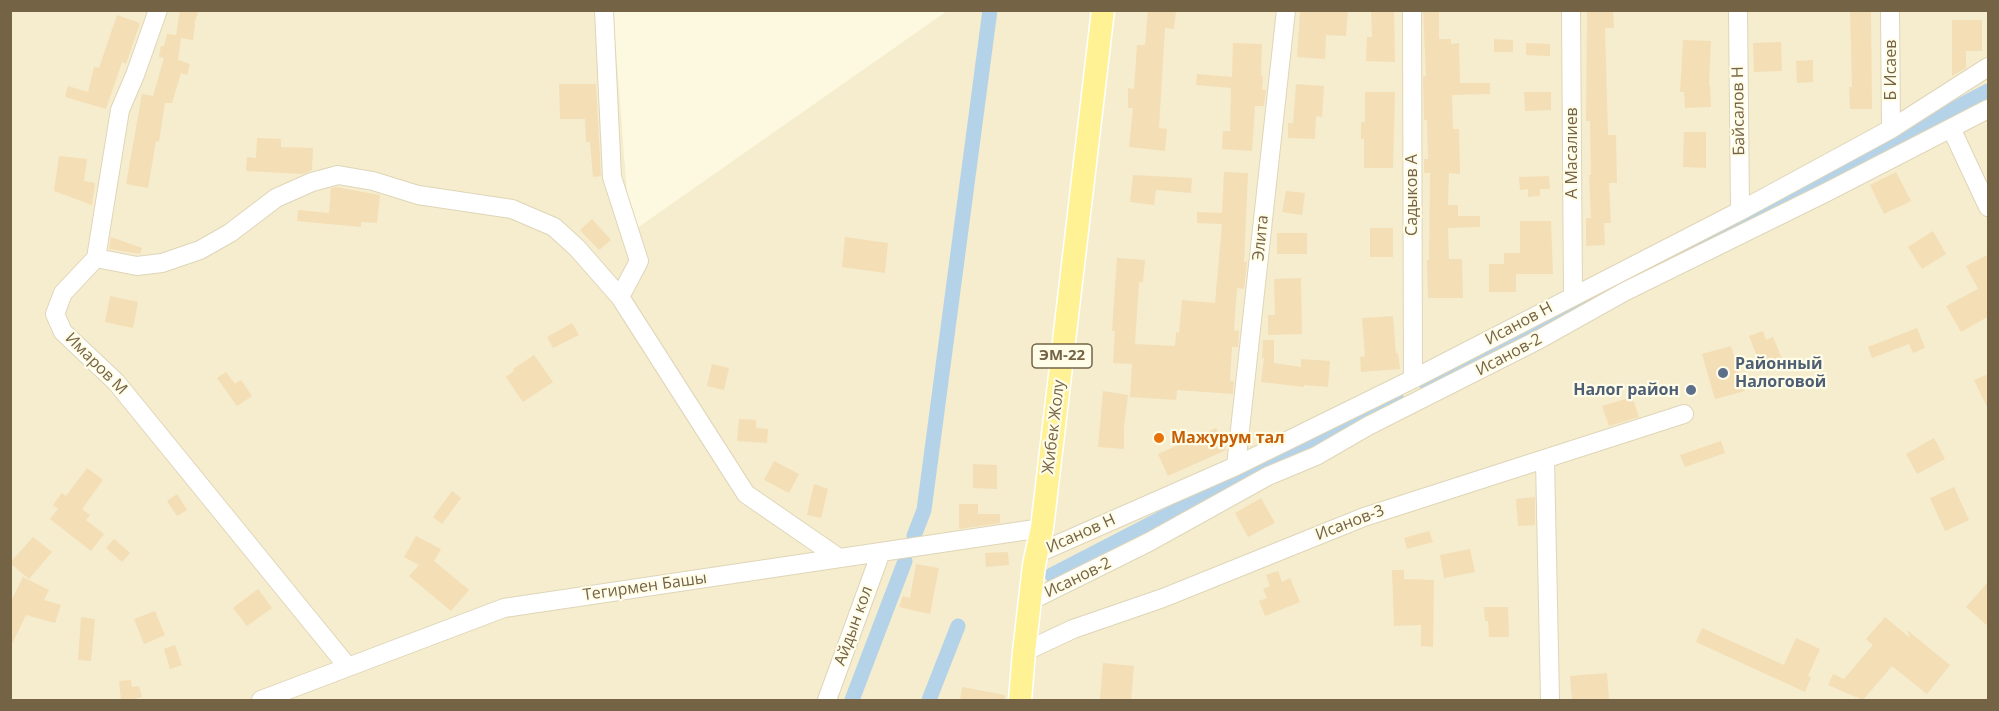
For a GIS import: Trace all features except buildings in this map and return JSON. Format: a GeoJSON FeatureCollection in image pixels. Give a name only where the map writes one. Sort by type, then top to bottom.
{"type":"FeatureCollection","features":[{"type":"Feature","properties":{"kind":"main road","name":"Жибек Жолу"},"geometry":{"type":"LineString","coordinates":[[1020,700],[1030,601],[1042,528],[1103,10]]}},
{"type":"Feature","properties":{"kind":"street"},"geometry":{"type":"LineString","coordinates":[[158,10],[120,110],[96,258],[137,266],[162,263],[200,250],[220,239],[276,198],[312,182],[338,175],[373,181],[418,195],[512,209],[554,227],[577,248],[620,297],[746,494],[839,558]]}},
{"type":"Feature","properties":{"kind":"street"},"geometry":{"type":"LineString","coordinates":[[604,10],[612,177],[639,261],[620,297]]}},
{"type":"Feature","properties":{"kind":"street","name":"Элита"},"geometry":{"type":"LineString","coordinates":[[1236,466],[1286,10]]}},
{"type":"Feature","properties":{"kind":"street","name":"Садыков А"},"geometry":{"type":"LineString","coordinates":[[1412,10],[1413,379]]}},
{"type":"Feature","properties":{"kind":"street","name":"А Масалиев"},"geometry":{"type":"LineString","coordinates":[[1570,10],[1573,296]]}},
{"type":"Feature","properties":{"kind":"street","name":"Байсалов Н"},"geometry":{"type":"LineString","coordinates":[[1738,10],[1740,211]]}},
{"type":"Feature","properties":{"kind":"street","name":"Б Исаев"},"geometry":{"type":"LineString","coordinates":[[1890,10],[1891,129]]}},
{"type":"Feature","properties":{"kind":"street","name":"Исанов Н"},"geometry":{"type":"LineString","coordinates":[[1036,554],[1236,466],[1413,379],[1740,211],[1891,129],[1989,68]]}},
{"type":"Feature","properties":{"kind":"street","name":"Исанов-2"},"geometry":{"type":"LineString","coordinates":[[1030,601],[1149,542],[1268,477],[1316,456],[1368,426],[1540,339],[1624,292],[1989,109]]}},
{"type":"Feature","properties":{"kind":"street"},"geometry":{"type":"LineString","coordinates":[[1952,128],[1989,207]]}},
{"type":"Feature","properties":{"kind":"street","name":"Имаров М"},"geometry":{"type":"LineString","coordinates":[[96,258],[63,293],[55,314],[63,332],[117,382],[348,667]]}},
{"type":"Feature","properties":{"kind":"street","name":"Исанов-3"},"geometry":{"type":"LineString","coordinates":[[1024,652],[1073,629],[1163,598],[1364,517],[1684,414]]}},
{"type":"Feature","properties":{"kind":"street"},"geometry":{"type":"LineString","coordinates":[[1545,460],[1550,700]]}},
{"type":"Feature","properties":{"kind":"street","name":"Тегирмен Башы"},"geometry":{"type":"LineString","coordinates":[[261,700],[504,608],[1042,528]]}},
{"type":"Feature","properties":{"kind":"street","name":"Айдын кол"},"geometry":{"type":"LineString","coordinates":[[827,700],[881,552]]}},
{"type":"Feature","properties":{"kind":"shaded area"},"geometry":{"type":"Polygon","coordinates":[[[10,11],[613,11],[630,233],[947,11],[1988,11],[1988,700],[11,700],[10,11]]]}},
{"type":"Feature","properties":{"kind":"waterway"},"geometry":{"type":"LineString","coordinates":[[914,536],[924,510],[990,10]]}},
{"type":"Feature","properties":{"kind":"waterway"},"geometry":{"type":"LineString","coordinates":[[1643,273],[1988,91]]}},
{"type":"Feature","properties":{"kind":"waterway"},"geometry":{"type":"LineString","coordinates":[[1425,382],[1619,286]]}},
{"type":"Feature","properties":{"kind":"waterway"},"geometry":{"type":"LineString","coordinates":[[1052,575],[1396,397]]}},
{"type":"Feature","properties":{"kind":"waterway"},"geometry":{"type":"LineString","coordinates":[[852,700],[905,561]]}},
{"type":"Feature","properties":{"kind":"waterway"},"geometry":{"type":"LineString","coordinates":[[929,700],[958,626]]}},
{"type":"Feature","properties":{"kind":"place","name":"Районный Налоговой"},"geometry":{"type":"Point","coordinates":[1723,373]}},
{"type":"Feature","properties":{"kind":"place","name":"Налог район"},"geometry":{"type":"Point","coordinates":[1691,390]}},
{"type":"Feature","properties":{"kind":"place","name":"Мажурум тал"},"geometry":{"type":"Point","coordinates":[1159,438]}}]}
